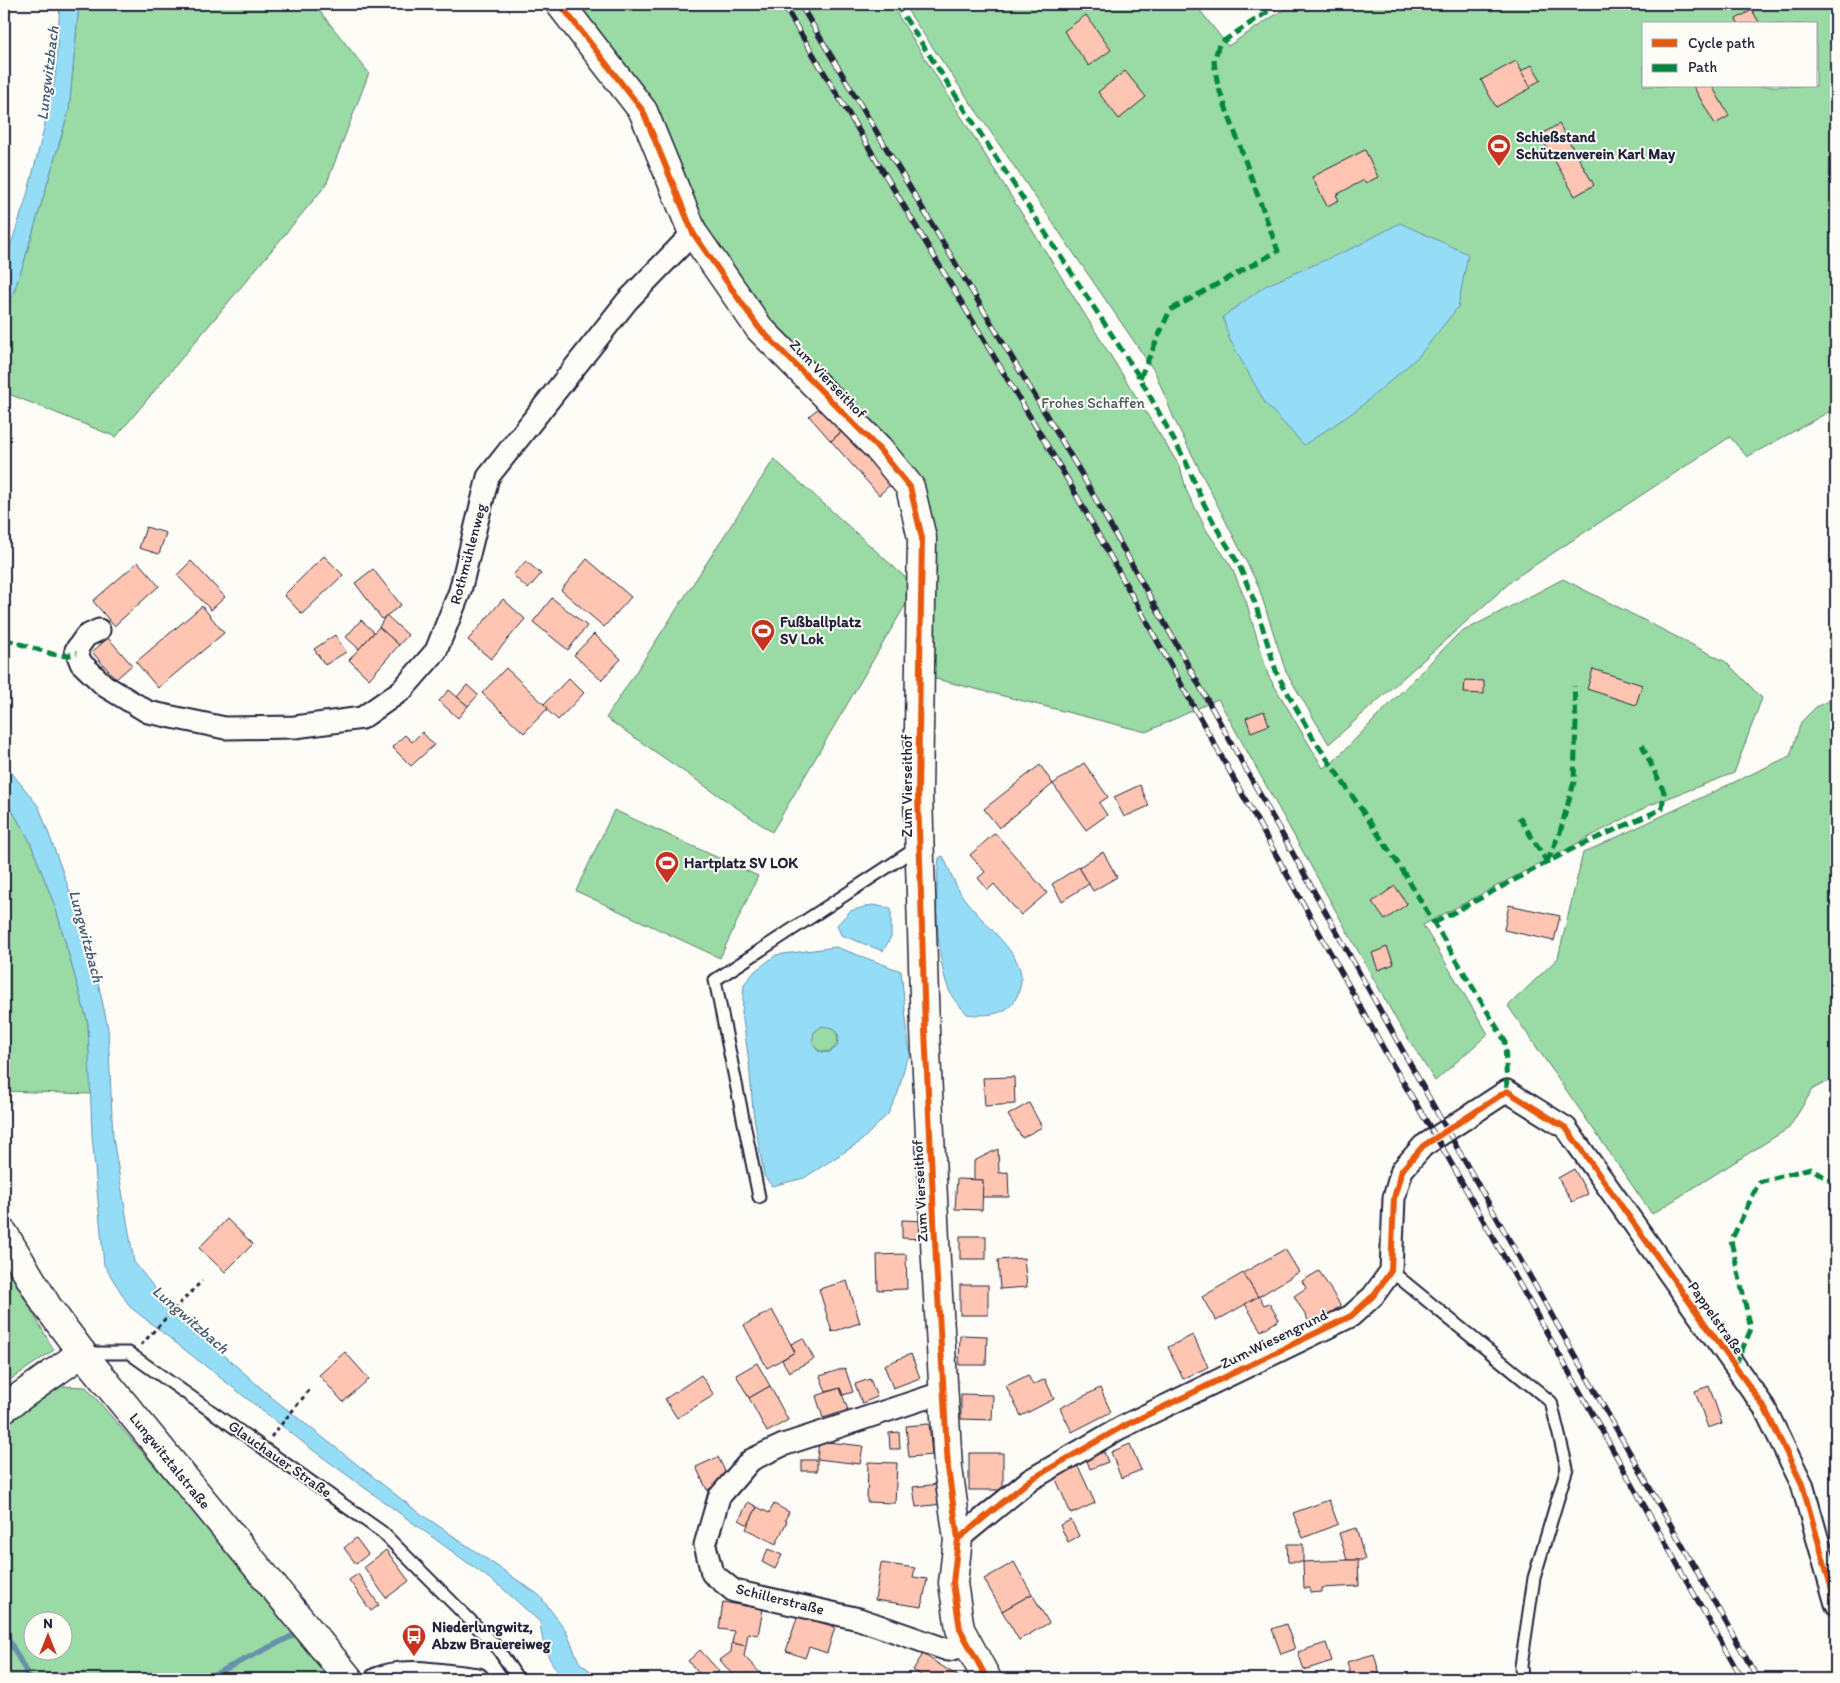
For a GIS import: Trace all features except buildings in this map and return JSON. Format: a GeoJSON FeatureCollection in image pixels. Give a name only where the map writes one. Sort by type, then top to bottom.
{"type":"FeatureCollection","features":[{"type":"Feature","properties":{"kind":"street","name":"Zum Vierseithof"},"geometry":{"type":"LineString","coordinates":[[560,4],[643,111],[693,233],[759,328],[878,448],[910,488],[922,538],[918,794],[925,1039],[948,1468],[958,1539],[952,1583],[960,1629],[987,1679]]}},
{"type":"Feature","properties":{"kind":"street","name":"Rothmühlenweg"},"geometry":{"type":"LineString","coordinates":[[99,630],[86,636],[76,650],[81,662],[105,686],[148,712],[226,728],[295,727],[362,718],[402,690],[436,651],[460,591],[488,478],[627,302],[693,233]]}},
{"type":"Feature","properties":{"kind":"street","name":"Pappelstraße"},"geometry":{"type":"LineString","coordinates":[[1390,1271],[1394,1198],[1402,1170],[1423,1146],[1507,1091],[1566,1128],[1764,1407],[1802,1484],[1836,1604]]}},
{"type":"Feature","properties":{"kind":"street","name":"Lungwitztalstraße"},"geometry":{"type":"LineString","coordinates":[[4,1234],[47,1306],[82,1353],[349,1679]]}},
{"type":"Feature","properties":{"kind":"street","name":"Zum Wiesengrund"},"geometry":{"type":"LineString","coordinates":[[958,1539],[1030,1480],[1120,1428],[1351,1316],[1373,1296],[1390,1271]]}},
{"type":"Feature","properties":{"kind":"street"},"geometry":{"type":"LineString","coordinates":[[4,1408],[82,1353]]}},
{"type":"Feature","properties":{"kind":"street","name":"Schillerstraße"},"geometry":{"type":"LineString","coordinates":[[944,1392],[783,1445],[751,1460],[718,1497],[705,1545],[712,1572],[734,1591],[858,1618],[948,1650],[969,1645]]}},
{"type":"Feature","properties":{"kind":"street"},"geometry":{"type":"LineString","coordinates":[[376,1679],[414,1672],[478,1679]]}},
{"type":"Feature","properties":{"kind":"lane"},"geometry":{"type":"LineString","coordinates":[[760,1197],[715,980],[920,846]]}},
{"type":"Feature","properties":{"kind":"lane"},"geometry":{"type":"LineString","coordinates":[[1390,1271],[1551,1402],[1567,1468],[1534,1578],[1521,1666],[1522,1679]]}},
{"type":"Feature","properties":{"kind":"lane","name":"Glauchauer Straße"},"geometry":{"type":"LineString","coordinates":[[82,1353],[129,1353],[382,1532],[496,1646],[518,1679]]}},
{"type":"Feature","properties":{"kind":"path"},"geometry":{"type":"LineString","coordinates":[[150,1334],[202,1281]]}},
{"type":"Feature","properties":{"kind":"path"},"geometry":{"type":"LineString","coordinates":[[272,1436],[311,1388]]}},
{"type":"Feature","properties":{"kind":"green space"},"geometry":{"type":"Polygon","coordinates":[[[79,4],[314,4],[369,73],[326,185],[116,437],[4,392],[4,320],[24,262],[69,110],[79,4]]]}},
{"type":"Feature","properties":{"kind":"green space","name":"Frohes Schaffen"},"geometry":{"type":"Polygon","coordinates":[[[560,4],[891,4],[1180,467],[1187,492],[1207,531],[1231,566],[1246,601],[1268,675],[1323,768],[1333,762],[1458,634],[1563,579],[1726,662],[1762,698],[1734,773],[1650,805],[1423,925],[1488,1034],[1435,1081],[1397,1021],[1218,699],[1146,732],[920,675],[910,487],[759,328],[643,111],[560,4]]]}},
{"type":"Feature","properties":{"kind":"green space"},"geometry":{"type":"Polygon","coordinates":[[[903,4],[1195,4],[1228,46],[1292,4],[1836,4],[1836,408],[1747,457],[1730,437],[1515,578],[1329,744],[1286,672],[1258,585],[1175,421],[1155,372],[903,4]]]}},
{"type":"Feature","properties":{"kind":"green space","name":"Fußballplatz SV Lok"},"geometry":{"type":"Polygon","coordinates":[[[774,459],[916,587],[772,832],[606,718],[774,459]]]}},
{"type":"Feature","properties":{"kind":"green space"},"geometry":{"type":"Polygon","coordinates":[[[1836,697],[1836,1077],[1813,1089],[1789,1128],[1652,1214],[1508,1006],[1558,958],[1583,853],[1790,756],[1801,722],[1816,707],[1836,697]]]}},
{"type":"Feature","properties":{"kind":"green space"},"geometry":{"type":"Polygon","coordinates":[[[4,797],[29,839],[56,909],[88,1023],[91,1094],[4,1091],[4,797]]]}},
{"type":"Feature","properties":{"kind":"green space","name":"Hartplatz SV LOK"},"geometry":{"type":"Polygon","coordinates":[[[614,810],[758,876],[720,958],[576,891],[614,810]]]}},
{"type":"Feature","properties":{"kind":"green space"},"geometry":{"type":"Polygon","coordinates":[[[825,1026],[834,1030],[838,1039],[834,1048],[825,1052],[816,1048],[812,1039],[816,1030],[825,1026]]]}},
{"type":"Feature","properties":{"kind":"green space"},"geometry":{"type":"Polygon","coordinates":[[[4,1263],[54,1350],[4,1384],[4,1263]]]}},
{"type":"Feature","properties":{"kind":"green space"},"geometry":{"type":"Polygon","coordinates":[[[62,1386],[86,1387],[259,1587],[332,1679],[4,1679],[4,1426],[62,1386]]]}},
{"type":"Feature","properties":{"kind":"water"},"geometry":{"type":"Polygon","coordinates":[[[60,4],[79,4],[69,110],[24,262],[4,320],[4,265],[26,199],[55,78],[60,4]]]}},
{"type":"Feature","properties":{"kind":"water"},"geometry":{"type":"Polygon","coordinates":[[[1400,223],[1468,254],[1458,307],[1419,356],[1358,409],[1304,445],[1265,403],[1229,338],[1223,317],[1265,286],[1355,247],[1400,223]]]}},
{"type":"Feature","properties":{"kind":"water"},"geometry":{"type":"Polygon","coordinates":[[[4,763],[39,807],[78,914],[97,977],[108,1028],[113,1138],[134,1262],[168,1305],[270,1396],[414,1509],[539,1595],[565,1629],[579,1662],[600,1679],[563,1679],[547,1652],[540,1622],[501,1587],[314,1451],[130,1307],[104,1265],[92,1136],[88,1023],[56,909],[29,839],[4,797],[4,763]]]}},
{"type":"Feature","properties":{"kind":"water"},"geometry":{"type":"Polygon","coordinates":[[[943,856],[956,885],[967,903],[1010,951],[1020,970],[1021,982],[1017,997],[1011,1005],[1000,1012],[987,1015],[967,1014],[953,998],[946,983],[939,948],[937,909],[939,858],[943,856]]]}},
{"type":"Feature","properties":{"kind":"water"},"geometry":{"type":"Polygon","coordinates":[[[872,905],[891,908],[891,937],[883,951],[841,935],[837,925],[850,911],[872,905]]]}},
{"type":"Feature","properties":{"kind":"water"},"geometry":{"type":"Polygon","coordinates":[[[836,947],[901,971],[910,1056],[906,1061],[898,1093],[888,1114],[860,1142],[804,1178],[772,1186],[764,1176],[753,1111],[742,1013],[744,984],[755,971],[776,955],[836,947]],[[822,1026],[814,1032],[812,1042],[818,1051],[828,1053],[837,1047],[839,1036],[833,1028],[822,1026]]]}},
{"type":"Feature","properties":{"kind":"waterway"},"geometry":{"type":"LineString","coordinates":[[4,1631],[30,1679]]}},
{"type":"Feature","properties":{"kind":"waterway"},"geometry":{"type":"LineString","coordinates":[[205,1679],[292,1636]]}},
{"type":"Feature","properties":{"kind":"railway"},"geometry":{"type":"LineString","coordinates":[[783,4],[1069,482],[1391,1062],[1446,1154],[1742,1679]]}},
{"type":"Feature","properties":{"kind":"railway"},"geometry":{"type":"LineString","coordinates":[[800,4],[1081,473],[1438,1114],[1758,1679]]}},
{"type":"Feature","properties":{"kind":"marked path"},"geometry":{"type":"LineString","coordinates":[[896,4],[1140,378],[1186,462],[1216,527],[1239,565],[1255,603],[1277,674],[1313,738],[1401,868],[1505,1041],[1507,1091]]}},
{"type":"Feature","properties":{"kind":"marked path"},"geometry":{"type":"LineString","coordinates":[[1140,378],[1170,310],[1278,251],[1218,86],[1214,62],[1219,44],[1279,4]]}},
{"type":"Feature","properties":{"kind":"marked path"},"geometry":{"type":"LineString","coordinates":[[4,639],[52,654],[66,656],[77,653]]}},
{"type":"Feature","properties":{"kind":"marked path"},"geometry":{"type":"LineString","coordinates":[[1547,862],[1560,832],[1574,782],[1576,722],[1574,686]]}},
{"type":"Feature","properties":{"kind":"marked path"},"geometry":{"type":"LineString","coordinates":[[1434,923],[1572,849],[1662,809],[1664,792],[1642,745]]}},
{"type":"Feature","properties":{"kind":"marked path"},"geometry":{"type":"LineString","coordinates":[[1519,817],[1547,862]]}},
{"type":"Feature","properties":{"kind":"marked path"},"geometry":{"type":"LineString","coordinates":[[1735,1366],[1751,1329],[1731,1241],[1759,1182],[1811,1168],[1836,1185]]}},
{"type":"Feature","properties":{"kind":"cycle path"},"geometry":{"type":"LineString","coordinates":[[560,4],[643,111],[693,233],[759,328],[878,448],[910,487],[922,538],[918,794],[925,1030],[948,1468],[958,1539],[953,1583],[960,1629],[987,1679]]}},
{"type":"Feature","properties":{"kind":"cycle path"},"geometry":{"type":"LineString","coordinates":[[958,1539],[1030,1480],[1120,1428],[1351,1316],[1373,1296],[1391,1271],[1394,1198],[1402,1170],[1423,1146],[1507,1091],[1566,1128],[1764,1407],[1802,1484],[1836,1604]]}},
{"type":"Feature","properties":{"kind":"place","name":"Schießstand Schützenverein Karl May"},"geometry":{"type":"Point","coordinates":[1499,167]}},
{"type":"Feature","properties":{"kind":"place","name":"Fußballplatz SV Lok"},"geometry":{"type":"Point","coordinates":[763,652]}},
{"type":"Feature","properties":{"kind":"place","name":"Hartplatz SV LOK"},"geometry":{"type":"Point","coordinates":[667,884]}},
{"type":"Feature","properties":{"kind":"place","name":"Niederlungwitz, Abzw Brauereiweg"},"geometry":{"type":"Point","coordinates":[414,1657]}},
{"type":"Feature","properties":{"kind":"water label","name":"Lungwitzbach"},"geometry":{"type":"Point","coordinates":[47,73]}},
{"type":"Feature","properties":{"kind":"water label","name":"Lungwitzbach"},"geometry":{"type":"Point","coordinates":[87,936]}},
{"type":"Feature","properties":{"kind":"water label","name":"Lungwitzbach"},"geometry":{"type":"Point","coordinates":[191,1319]}}]}
